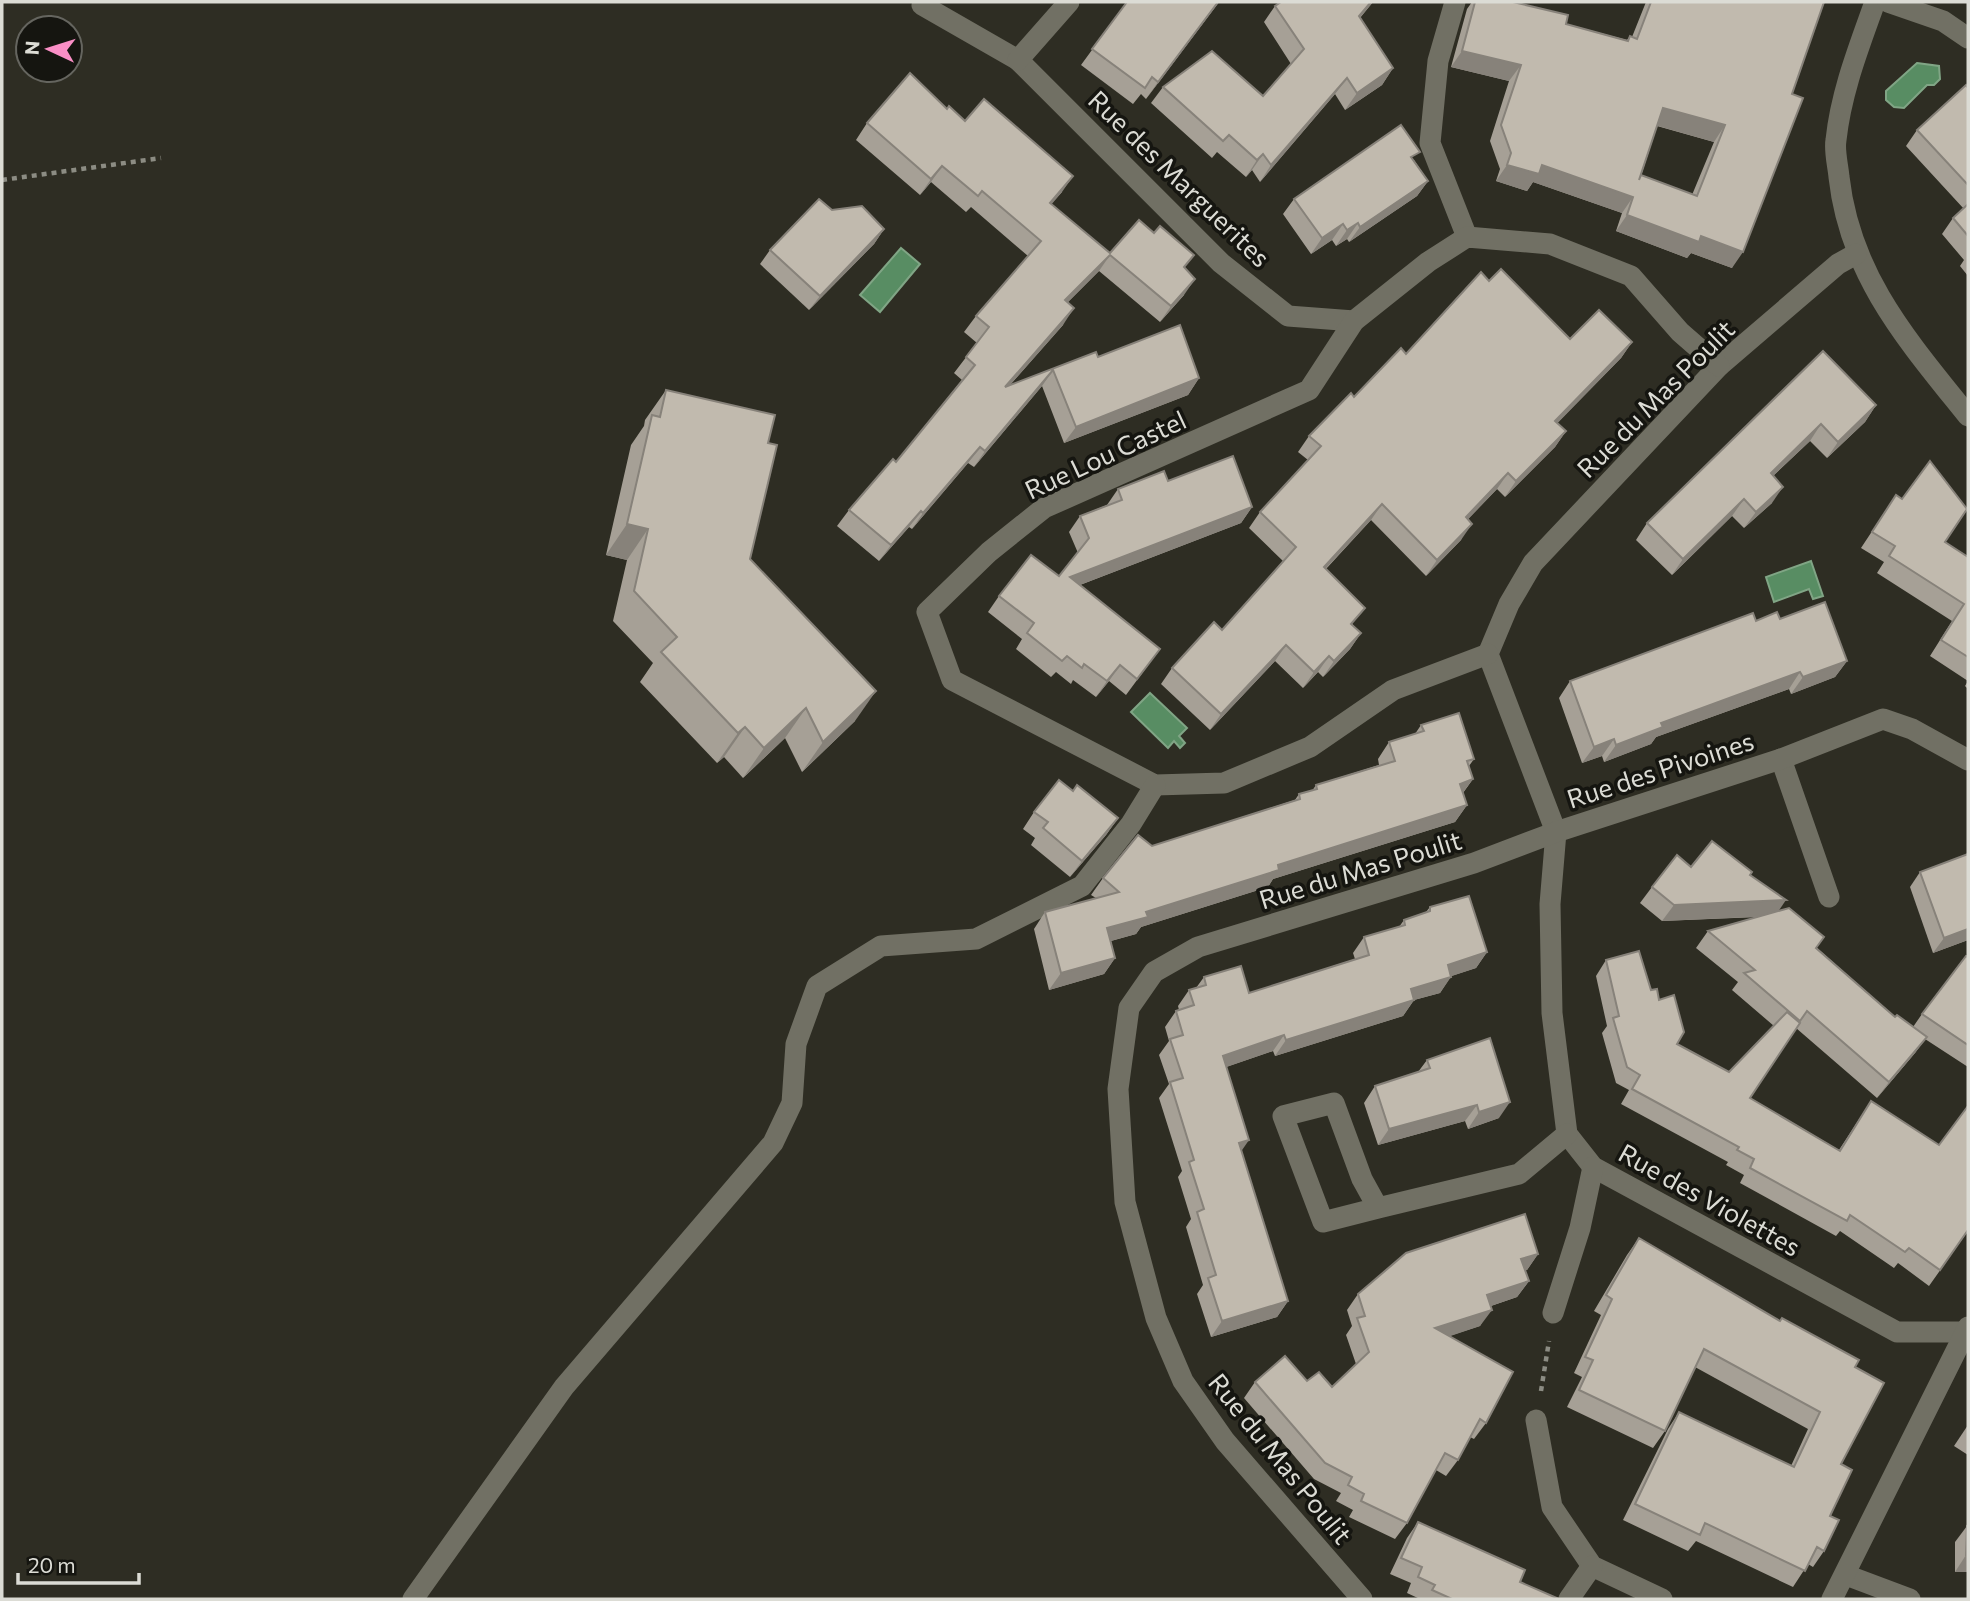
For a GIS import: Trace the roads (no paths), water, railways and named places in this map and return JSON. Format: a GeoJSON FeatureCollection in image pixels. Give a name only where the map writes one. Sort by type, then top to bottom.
{"type":"FeatureCollection","features":[{"type":"Feature","properties":{"kind":"street"},"geometry":{"type":"LineString","coordinates":[[1018,60],[1069,2]]}},
{"type":"Feature","properties":{"kind":"street"},"geometry":{"type":"LineString","coordinates":[[1455,2],[1438,61],[1430,143],[1467,237],[1550,244],[1631,276],[1679,332],[1720,366]]}},
{"type":"Feature","properties":{"kind":"street"},"geometry":{"type":"LineString","coordinates":[[1875,2],[1843,95],[1835,143],[1841,196],[1856,254],[1896,325],[1968,415]]}},
{"type":"Feature","properties":{"kind":"street"},"geometry":{"type":"LineString","coordinates":[[1888,2],[1942,21],[1968,38]]}},
{"type":"Feature","properties":{"kind":"street","name":"Rue des Marguerites"},"geometry":{"type":"LineString","coordinates":[[922,5],[1018,60],[1221,263],[1288,316],[1354,321]]}},
{"type":"Feature","properties":{"kind":"street","name":"Rue Lou Castel"},"geometry":{"type":"LineString","coordinates":[[1467,237],[1428,262],[1354,321],[1309,390],[1044,508],[989,552],[928,612],[952,680],[1155,785],[1224,783],[1310,747],[1393,690],[1488,654]]}},
{"type":"Feature","properties":{"kind":"street","name":"Rue du Mas Poulit"},"geometry":{"type":"LineString","coordinates":[[1488,654],[1509,604],[1533,563],[1720,366],[1838,264],[1856,254]]}},
{"type":"Feature","properties":{"kind":"street"},"geometry":{"type":"LineString","coordinates":[[1378,1209],[1362,1179],[1334,1102],[1283,1116],[1323,1222],[1378,1209],[1519,1174],[1567,1134],[1552,1013],[1549,904],[1556,832],[1488,654]]}},
{"type":"Feature","properties":{"kind":"street","name":"Rue des Pivoines"},"geometry":{"type":"LineString","coordinates":[[1556,832],[1781,759],[1883,719],[1912,729],[1968,760]]}},
{"type":"Feature","properties":{"kind":"street","name":"Rue des Pivoines"},"geometry":{"type":"LineString","coordinates":[[1781,759],[1829,897]]}},
{"type":"Feature","properties":{"kind":"street"},"geometry":{"type":"LineString","coordinates":[[413,1599],[564,1387],[773,1143],[792,1103],[796,1044],[817,986],[881,946],[976,939],[1082,886],[1131,824],[1155,785]]}},
{"type":"Feature","properties":{"kind":"street","name":"Rue du Mas Poulit"},"geometry":{"type":"LineString","coordinates":[[1362,1599],[1225,1441],[1184,1381],[1156,1318],[1125,1202],[1118,1089],[1129,1008],[1154,972],[1198,947],[1474,863],[1556,832]]}},
{"type":"Feature","properties":{"kind":"street","name":"Rue des Violettes"},"geometry":{"type":"LineString","coordinates":[[1567,1134],[1593,1167],[1896,1332],[1966,1329],[1832,1599]]}},
{"type":"Feature","properties":{"kind":"street"},"geometry":{"type":"LineString","coordinates":[[1553,1313],[1580,1228],[1593,1167]]}},
{"type":"Feature","properties":{"kind":"street"},"geometry":{"type":"LineString","coordinates":[[1536,1420],[1552,1507],[1592,1566],[1662,1599]]}},
{"type":"Feature","properties":{"kind":"street"},"geometry":{"type":"LineString","coordinates":[[1569,1599],[1592,1566]]}},
{"type":"Feature","properties":{"kind":"street"},"geometry":{"type":"LineString","coordinates":[[1846,1575],[1910,1599]]}}]}
